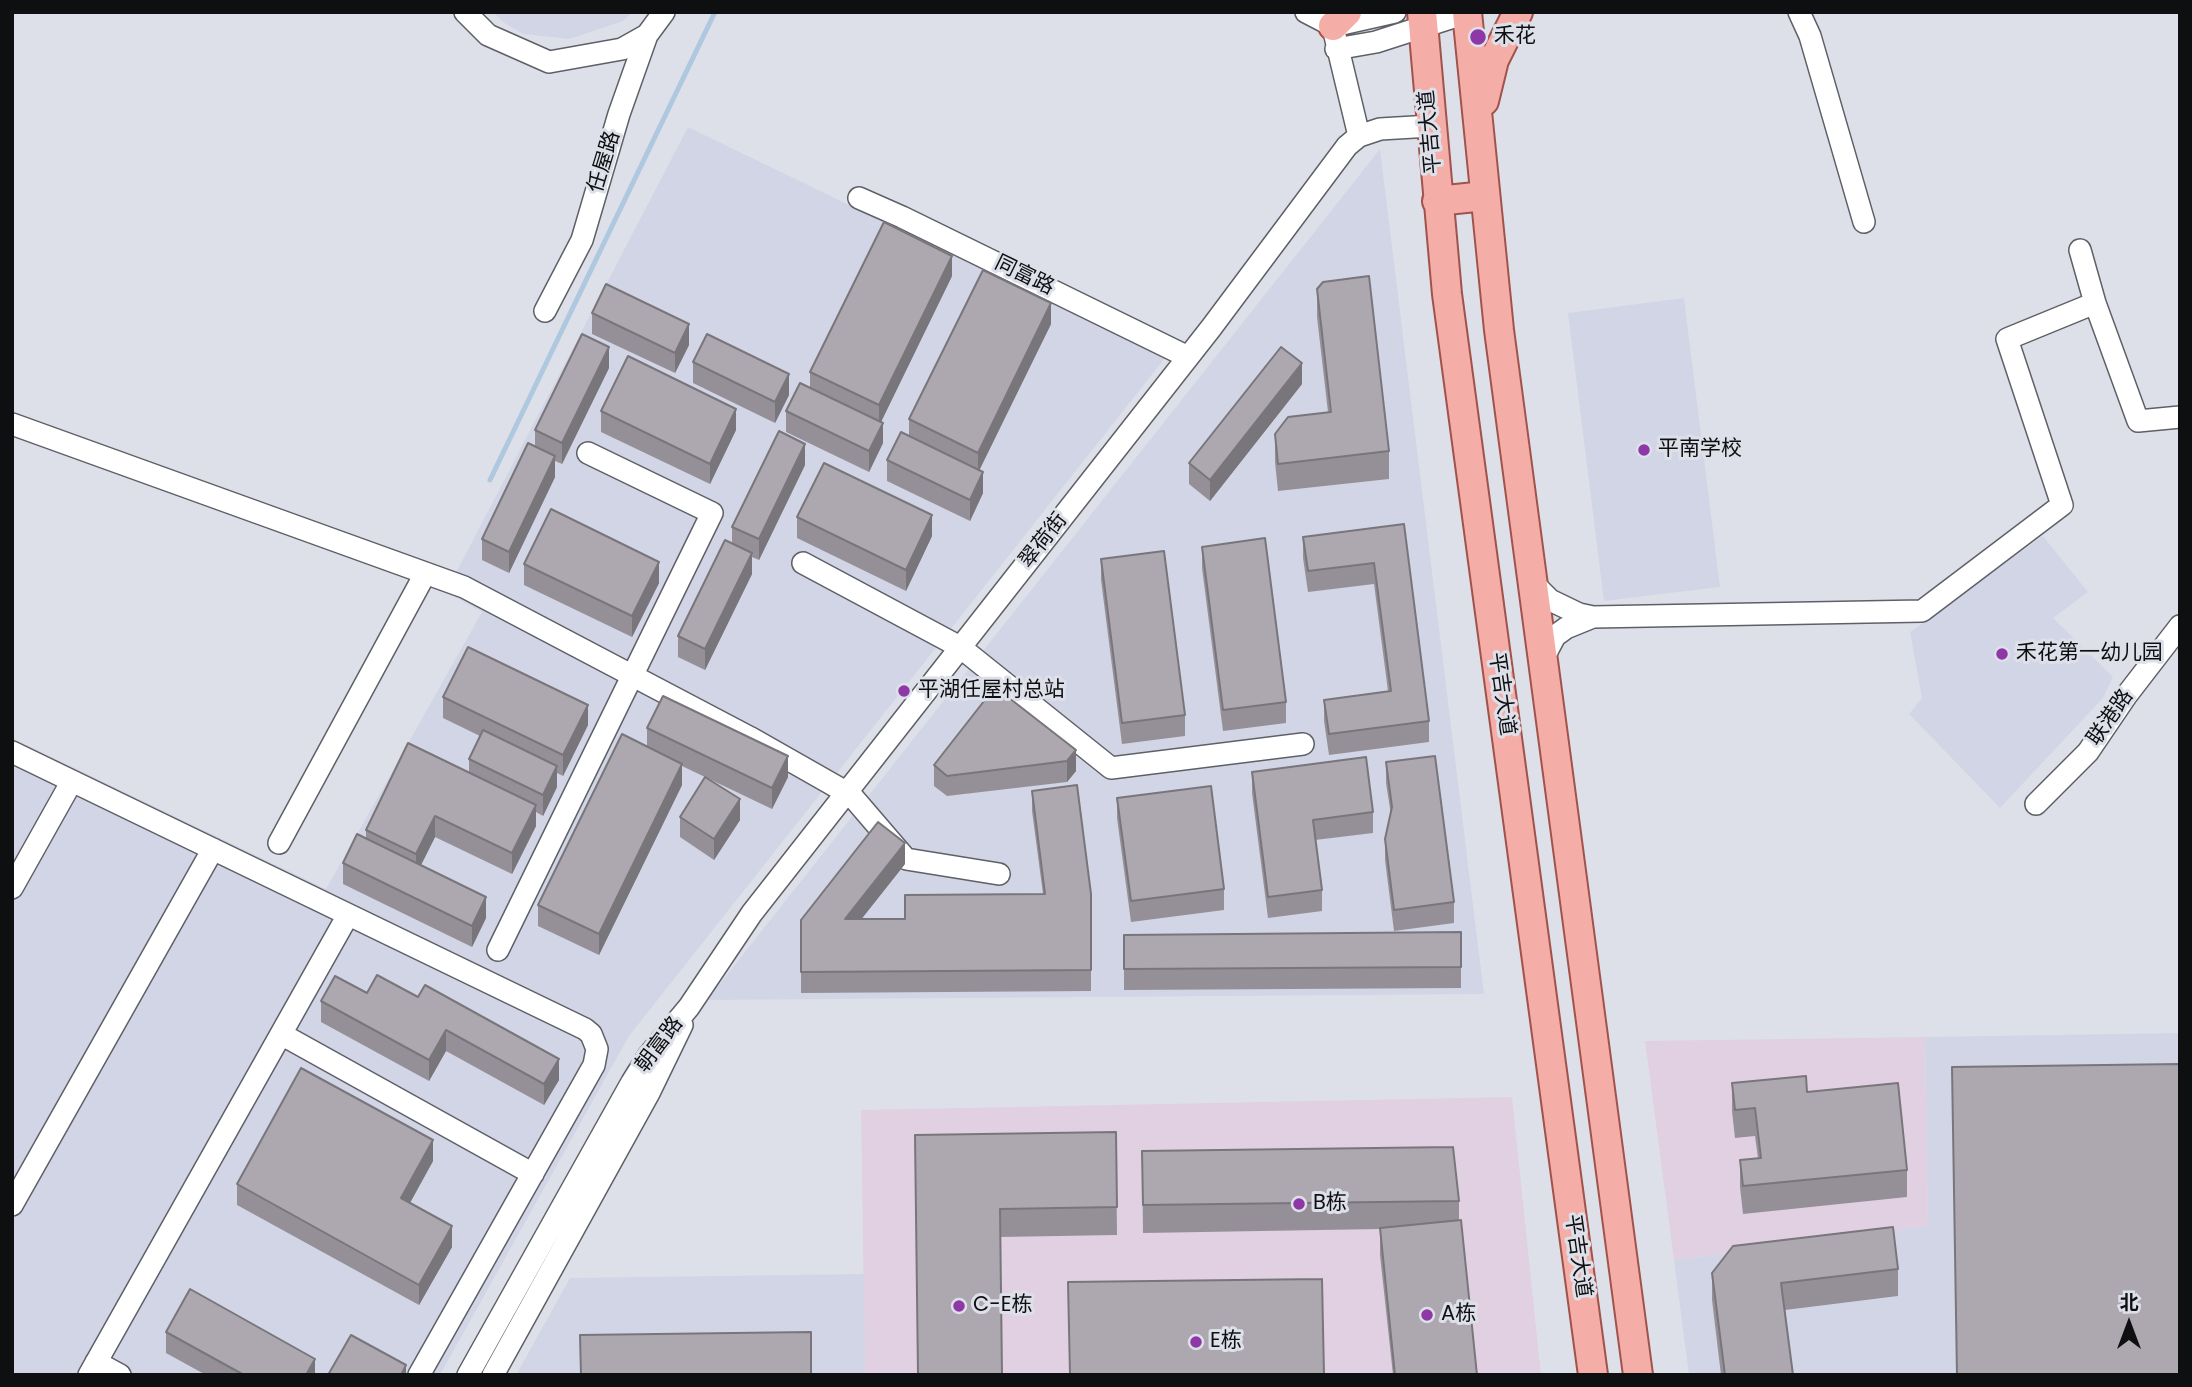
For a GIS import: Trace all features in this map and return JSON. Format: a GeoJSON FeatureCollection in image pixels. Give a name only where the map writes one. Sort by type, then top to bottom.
{"type":"FeatureCollection","features":[{"type":"Feature","properties":{"kind":"main road"},"geometry":{"type":"LineString","coordinates":[[1468,12],[1499,330],[1638,1375]]}},
{"type":"Feature","properties":{"kind":"main road"},"geometry":{"type":"LineString","coordinates":[[1480,139],[1487,86],[1494,60],[1518,12]]}},
{"type":"Feature","properties":{"kind":"main road","name":"平吉大道"},"geometry":{"type":"LineString","coordinates":[[1422,20],[1447,294],[1593,1375]]}},
{"type":"Feature","properties":{"kind":"main road"},"geometry":{"type":"LineString","coordinates":[[1437,201],[1485,196]]}},
{"type":"Feature","properties":{"kind":"street"},"geometry":{"type":"LineString","coordinates":[[465,12],[488,35],[550,62],[622,50],[647,34]]}},
{"type":"Feature","properties":{"kind":"street","name":"任屋路"},"geometry":{"type":"LineString","coordinates":[[545,311],[582,240],[619,114],[647,34],[664,12]]}},
{"type":"Feature","properties":{"kind":"street"},"geometry":{"type":"LineString","coordinates":[[1306,12],[1339,29],[1376,41],[1422,20],[1468,12]]}},
{"type":"Feature","properties":{"kind":"street"},"geometry":{"type":"LineString","coordinates":[[1339,29],[1395,12]]}},
{"type":"Feature","properties":{"kind":"street"},"geometry":{"type":"LineString","coordinates":[[1799,12],[1810,36],[1864,222]]}},
{"type":"Feature","properties":{"kind":"street"},"geometry":{"type":"LineString","coordinates":[[1339,29],[1359,136],[1381,129],[1431,126]]}},
{"type":"Feature","properties":{"kind":"street","name":"翠荷街"},"geometry":{"type":"LineString","coordinates":[[689,1007],[752,913],[1188,357],[1347,146],[1359,136]]}},
{"type":"Feature","properties":{"kind":"street","name":"同富路"},"geometry":{"type":"LineString","coordinates":[[859,198],[902,216],[1188,357]]}},
{"type":"Feature","properties":{"kind":"street"},"geometry":{"type":"LineString","coordinates":[[2080,250],[2095,303],[2138,421],[2180,417]]}},
{"type":"Feature","properties":{"kind":"street"},"geometry":{"type":"LineString","coordinates":[[1533,583],[1550,600],[1592,617],[1922,611],[2062,505],[2007,339],[2095,303]]}},
{"type":"Feature","properties":{"kind":"street"},"geometry":{"type":"LineString","coordinates":[[12,424],[464,587],[749,737],[851,795],[906,859],[999,874]]}},
{"type":"Feature","properties":{"kind":"street"},"geometry":{"type":"LineString","coordinates":[[498,950],[712,513],[588,453]]}},
{"type":"Feature","properties":{"kind":"street"},"geometry":{"type":"LineString","coordinates":[[803,563],[960,647],[1111,768],[1303,744]]}},
{"type":"Feature","properties":{"kind":"street"},"geometry":{"type":"LineString","coordinates":[[279,843],[425,574]]}},
{"type":"Feature","properties":{"kind":"street"},"geometry":{"type":"LineString","coordinates":[[1543,659],[1555,636],[1592,617]]}},
{"type":"Feature","properties":{"kind":"street","name":"联港路"},"geometry":{"type":"LineString","coordinates":[[2036,804],[2088,752],[2126,695],[2180,626]]}},
{"type":"Feature","properties":{"kind":"street"},"geometry":{"type":"LineString","coordinates":[[12,752],[591,1034],[597,1049],[594,1065],[419,1375]]}},
{"type":"Feature","properties":{"kind":"street"},"geometry":{"type":"LineString","coordinates":[[12,888],[72,781]]}},
{"type":"Feature","properties":{"kind":"street"},"geometry":{"type":"LineString","coordinates":[[12,1205],[213,849]]}},
{"type":"Feature","properties":{"kind":"street"},"geometry":{"type":"LineString","coordinates":[[120,1375],[93,1368],[348,915]]}},
{"type":"Feature","properties":{"kind":"street","name":"朝富路"},"geometry":{"type":"LineString","coordinates":[[468,1375],[632,1082],[667,1032],[689,1007]]}},
{"type":"Feature","properties":{"kind":"street","name":"朝富路"},"geometry":{"type":"LineString","coordinates":[[493,1375],[649,1093],[689,1007]]}},
{"type":"Feature","properties":{"kind":"street"},"geometry":{"type":"LineString","coordinates":[[281,1034],[533,1174]]}},
{"type":"Feature","properties":{"kind":"shaded area"},"geometry":{"type":"Polygon","coordinates":[[[493,12],[633,12],[623,21],[570,39],[523,34],[503,22],[493,12]]]}},
{"type":"Feature","properties":{"kind":"shaded area"},"geometry":{"type":"Polygon","coordinates":[[[688,127],[1165,358],[629,1036],[440,1375],[12,1375],[12,738],[326,889],[482,612],[446,592],[688,127]]]}},
{"type":"Feature","properties":{"kind":"shaded area"},"geometry":{"type":"Polygon","coordinates":[[[1380,149],[1484,994],[707,1000],[1380,149]]]}},
{"type":"Feature","properties":{"kind":"shaded area","name":"平南学校"},"geometry":{"type":"Polygon","coordinates":[[[1684,298],[1720,587],[1604,601],[1568,313],[1684,298]]]}},
{"type":"Feature","properties":{"kind":"shaded area","name":"禾花第一幼儿园"},"geometry":{"type":"Polygon","coordinates":[[[2043,536],[2088,592],[2053,618],[2113,677],[2103,698],[2000,808],[1909,714],[1922,698],[1910,632],[2043,536]]]}},
{"type":"Feature","properties":{"kind":"shaded area"},"geometry":{"type":"Polygon","coordinates":[[[2180,1033],[2180,1375],[1689,1375],[1674,1260],[1928,1226],[1925,1037],[2180,1033]]]}},
{"type":"Feature","properties":{"kind":"shaded area"},"geometry":{"type":"Polygon","coordinates":[[[1925,1037],[1928,1226],[1674,1260],[1645,1041],[1925,1037]]]}},
{"type":"Feature","properties":{"kind":"shaded area"},"geometry":{"type":"Polygon","coordinates":[[[1512,1097],[1541,1375],[865,1375],[861,1110],[1512,1097]]]}},
{"type":"Feature","properties":{"kind":"shaded area"},"geometry":{"type":"Polygon","coordinates":[[[864,1274],[865,1375],[516,1375],[570,1278],[864,1274]]]}},
{"type":"Feature","properties":{"kind":"building"},"geometry":{"type":"Polygon","coordinates":[[[884,222],[952,256],[879,405],[810,372],[884,222]]]}},
{"type":"Feature","properties":{"kind":"building"},"geometry":{"type":"Polygon","coordinates":[[[983,270],[1051,303],[978,453],[909,419],[983,270]]]}},
{"type":"Feature","properties":{"kind":"building"},"geometry":{"type":"Polygon","coordinates":[[[1369,276],[1389,451],[1278,464],[1275,434],[1288,417],[1331,412],[1317,289],[1323,282],[1369,276]]]}},
{"type":"Feature","properties":{"kind":"building"},"geometry":{"type":"Polygon","coordinates":[[[606,284],[689,324],[675,353],[592,313],[606,284]]]}},
{"type":"Feature","properties":{"kind":"building"},"geometry":{"type":"Polygon","coordinates":[[[582,334],[609,347],[562,443],[535,430],[582,334]]]}},
{"type":"Feature","properties":{"kind":"building"},"geometry":{"type":"Polygon","coordinates":[[[707,334],[789,374],[775,402],[693,362],[707,334]]]}},
{"type":"Feature","properties":{"kind":"building"},"geometry":{"type":"Polygon","coordinates":[[[1281,347],[1302,363],[1210,480],[1189,463],[1281,347]]]}},
{"type":"Feature","properties":{"kind":"building"},"geometry":{"type":"Polygon","coordinates":[[[628,356],[736,409],[710,464],[601,411],[628,356]]]}},
{"type":"Feature","properties":{"kind":"building"},"geometry":{"type":"Polygon","coordinates":[[[800,383],[883,423],[869,451],[786,411],[800,383]]]}},
{"type":"Feature","properties":{"kind":"building"},"geometry":{"type":"Polygon","coordinates":[[[779,431],[805,444],[759,539],[732,527],[779,431]]]}},
{"type":"Feature","properties":{"kind":"building"},"geometry":{"type":"Polygon","coordinates":[[[901,432],[983,472],[970,500],[887,460],[901,432]]]}},
{"type":"Feature","properties":{"kind":"building"},"geometry":{"type":"Polygon","coordinates":[[[528,443],[555,456],[509,552],[482,539],[528,443]]]}},
{"type":"Feature","properties":{"kind":"building"},"geometry":{"type":"Polygon","coordinates":[[[824,463],[932,515],[906,570],[797,517],[824,463]]]}},
{"type":"Feature","properties":{"kind":"building"},"geometry":{"type":"Polygon","coordinates":[[[551,509],[659,562],[632,616],[524,564],[551,509]]]}},
{"type":"Feature","properties":{"kind":"building"},"geometry":{"type":"Polygon","coordinates":[[[1404,524],[1429,721],[1329,734],[1324,700],[1391,691],[1374,563],[1308,571],[1303,537],[1404,524]]]}},
{"type":"Feature","properties":{"kind":"building"},"geometry":{"type":"Polygon","coordinates":[[[1265,538],[1286,702],[1223,710],[1202,547],[1265,538]]]}},
{"type":"Feature","properties":{"kind":"building"},"geometry":{"type":"Polygon","coordinates":[[[725,540],[752,553],[705,649],[678,636],[725,540]]]}},
{"type":"Feature","properties":{"kind":"building"},"geometry":{"type":"Polygon","coordinates":[[[1164,551],[1185,715],[1122,723],[1101,559],[1164,551]]]}},
{"type":"Feature","properties":{"kind":"building"},"geometry":{"type":"Polygon","coordinates":[[[468,647],[588,705],[563,755],[443,697],[468,647]]]}},
{"type":"Feature","properties":{"kind":"building"},"geometry":{"type":"Polygon","coordinates":[[[995,687],[1076,750],[1067,761],[947,776],[934,765],[995,687]]]}},
{"type":"Feature","properties":{"kind":"building"},"geometry":{"type":"Polygon","coordinates":[[[663,696],[788,756],[772,788],[647,728],[663,696]]]}},
{"type":"Feature","properties":{"kind":"building"},"geometry":{"type":"Polygon","coordinates":[[[483,730],[557,766],[543,795],[469,759],[483,730]]]}},
{"type":"Feature","properties":{"kind":"building"},"geometry":{"type":"Polygon","coordinates":[[[622,734],[682,764],[599,934],[538,905],[622,734]]]}},
{"type":"Feature","properties":{"kind":"building"},"geometry":{"type":"Polygon","coordinates":[[[408,743],[536,805],[512,853],[435,816],[416,854],[366,830],[408,743]]]}},
{"type":"Feature","properties":{"kind":"building"},"geometry":{"type":"Polygon","coordinates":[[[1435,756],[1454,902],[1394,910],[1385,839],[1392,807],[1386,762],[1435,756]]]}},
{"type":"Feature","properties":{"kind":"building"},"geometry":{"type":"Polygon","coordinates":[[[1366,757],[1373,812],[1313,820],[1322,890],[1268,897],[1252,772],[1366,757]]]}},
{"type":"Feature","properties":{"kind":"building"},"geometry":{"type":"Polygon","coordinates":[[[705,777],[740,799],[714,839],[680,817],[705,777]]]}},
{"type":"Feature","properties":{"kind":"building"},"geometry":{"type":"Polygon","coordinates":[[[1077,785],[1091,894],[1091,970],[801,972],[801,920],[878,822],[905,843],[845,919],[905,919],[905,895],[1045,894],[1032,791],[1077,785]]]}},
{"type":"Feature","properties":{"kind":"building"},"geometry":{"type":"Polygon","coordinates":[[[1211,786],[1224,889],[1131,901],[1117,798],[1211,786]]]}},
{"type":"Feature","properties":{"kind":"building"},"geometry":{"type":"Polygon","coordinates":[[[357,834],[486,897],[472,926],[343,863],[357,834]]]}},
{"type":"Feature","properties":{"kind":"building"},"geometry":{"type":"Polygon","coordinates":[[[1461,932],[1461,967],[1124,969],[1124,935],[1461,932]]]}},
{"type":"Feature","properties":{"kind":"building"},"geometry":{"type":"Polygon","coordinates":[[[377,975],[418,997],[425,985],[559,1059],[544,1084],[446,1030],[429,1060],[321,1001],[335,976],[367,993],[377,975]]]}},
{"type":"Feature","properties":{"kind":"building"},"geometry":{"type":"Polygon","coordinates":[[[2180,1064],[2180,1375],[1957,1375],[1952,1067],[2180,1064]]]}},
{"type":"Feature","properties":{"kind":"building"},"geometry":{"type":"Polygon","coordinates":[[[301,1068],[433,1140],[401,1198],[452,1226],[419,1285],[237,1184],[301,1068]]]}},
{"type":"Feature","properties":{"kind":"building"},"geometry":{"type":"Polygon","coordinates":[[[1806,1076],[1807,1092],[1898,1083],[1907,1170],[1743,1186],[1740,1160],[1761,1158],[1755,1108],[1735,1110],[1732,1083],[1806,1076]]]}},
{"type":"Feature","properties":{"kind":"building","name":"C-E栋"},"geometry":{"type":"Polygon","coordinates":[[[1116,1132],[1117,1207],[1000,1209],[1002,1375],[918,1375],[915,1135],[1116,1132]]]}},
{"type":"Feature","properties":{"kind":"building"},"geometry":{"type":"Polygon","coordinates":[[[1453,1147],[1459,1201],[1143,1205],[1142,1151],[1453,1147]]]}},
{"type":"Feature","properties":{"kind":"building","name":"A栋"},"geometry":{"type":"Polygon","coordinates":[[[1461,1220],[1477,1375],[1395,1375],[1380,1228],[1461,1220]]]}},
{"type":"Feature","properties":{"kind":"building"},"geometry":{"type":"Polygon","coordinates":[[[1893,1227],[1898,1269],[1781,1283],[1793,1375],[1725,1375],[1712,1273],[1733,1246],[1893,1227]]]}},
{"type":"Feature","properties":{"kind":"building","name":"E栋"},"geometry":{"type":"Polygon","coordinates":[[[1322,1279],[1324,1375],[1070,1375],[1068,1282],[1322,1279]]]}},
{"type":"Feature","properties":{"kind":"building"},"geometry":{"type":"Polygon","coordinates":[[[190,1289],[315,1359],[306,1375],[244,1375],[166,1332],[190,1289]]]}},
{"type":"Feature","properties":{"kind":"building"},"geometry":{"type":"Polygon","coordinates":[[[811,1332],[811,1375],[581,1375],[580,1335],[811,1332]]]}},
{"type":"Feature","properties":{"kind":"building"},"geometry":{"type":"Polygon","coordinates":[[[351,1335],[406,1365],[401,1375],[328,1375],[351,1335]]]}},
{"type":"Feature","properties":{"kind":"waterway"},"geometry":{"type":"LineString","coordinates":[[490,480],[715,12]]}},
{"type":"Feature","properties":{"kind":"place","name":"禾花"},"geometry":{"type":"Point","coordinates":[1478,37]}},
{"type":"Feature","properties":{"kind":"place","name":"平南学校"},"geometry":{"type":"Point","coordinates":[1644,450]}},
{"type":"Feature","properties":{"kind":"place","name":"禾花第一幼儿园"},"geometry":{"type":"Point","coordinates":[2002,654]}},
{"type":"Feature","properties":{"kind":"place","name":"平湖任屋村总站"},"geometry":{"type":"Point","coordinates":[904,691]}},
{"type":"Feature","properties":{"kind":"place","name":"B栋"},"geometry":{"type":"Point","coordinates":[1299,1204]}},
{"type":"Feature","properties":{"kind":"place","name":"C-E栋"},"geometry":{"type":"Point","coordinates":[959,1306]}},
{"type":"Feature","properties":{"kind":"place","name":"A栋"},"geometry":{"type":"Point","coordinates":[1427,1315]}},
{"type":"Feature","properties":{"kind":"place","name":"E栋"},"geometry":{"type":"Point","coordinates":[1196,1342]}}]}
